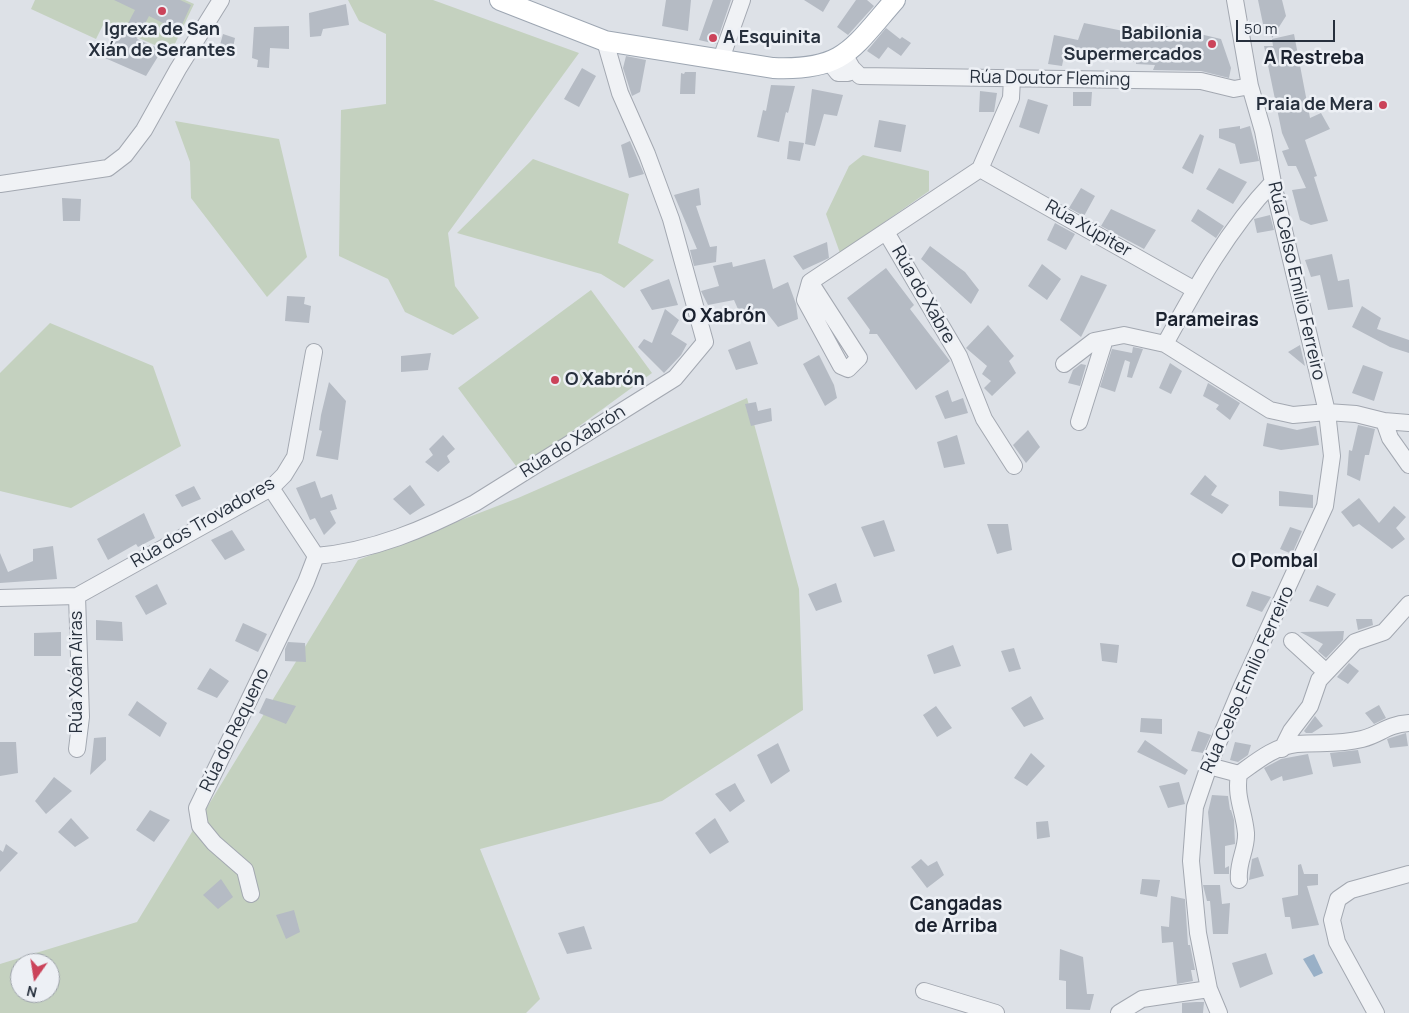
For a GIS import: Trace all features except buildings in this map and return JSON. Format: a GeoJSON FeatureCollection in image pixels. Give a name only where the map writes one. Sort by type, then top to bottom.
{"type":"FeatureCollection","features":[{"type":"Feature","properties":{"kind":"main road"},"geometry":{"type":"LineString","coordinates":[[500,0],[605,41],[773,68],[800,69],[842,62],[895,0]]}},
{"type":"Feature","properties":{"kind":"street"},"geometry":{"type":"LineString","coordinates":[[0,184],[108,168],[125,155],[144,130],[221,0]]}},
{"type":"Feature","properties":{"kind":"street"},"geometry":{"type":"LineString","coordinates":[[721,59],[742,0]]}},
{"type":"Feature","properties":{"kind":"street","name":"Rúa Celso Emilio Ferreiro"},"geometry":{"type":"LineString","coordinates":[[1219,1013],[1209,989],[1198,933],[1190,861],[1194,807],[1242,686],[1325,506],[1332,456],[1327,412],[1273,182],[1263,131],[1250,86],[1234,0]]}},
{"type":"Feature","properties":{"kind":"street","name":"Rúa do Xabrón"},"geometry":{"type":"LineString","coordinates":[[316,556],[344,553],[388,542],[450,516],[475,503],[674,378],[705,342],[671,219],[647,154],[620,93],[605,41]]}},
{"type":"Feature","properties":{"kind":"street","name":"Rúa Doutor Fleming"},"geometry":{"type":"LineString","coordinates":[[842,62],[860,76],[1201,81],[1234,89],[1250,86]]}},
{"type":"Feature","properties":{"kind":"street"},"geometry":{"type":"LineString","coordinates":[[980,169],[1011,98],[1012,78]]}},
{"type":"Feature","properties":{"kind":"street","name":"Rúa do Xabre"},"geometry":{"type":"LineString","coordinates":[[980,169],[886,232],[958,356],[984,419],[1014,466]]}},
{"type":"Feature","properties":{"kind":"street","name":"Rúa Xúpiter"},"geometry":{"type":"LineString","coordinates":[[980,169],[1195,290]]}},
{"type":"Feature","properties":{"kind":"street"},"geometry":{"type":"LineString","coordinates":[[1165,344],[1195,290],[1250,206],[1273,182]]}},
{"type":"Feature","properties":{"kind":"street"},"geometry":{"type":"LineString","coordinates":[[810,282],[859,358],[848,369],[841,366],[805,300],[810,282],[886,232]]}},
{"type":"Feature","properties":{"kind":"street"},"geometry":{"type":"LineString","coordinates":[[1064,364],[1094,341],[1124,335],[1165,344],[1270,410],[1293,415],[1327,412],[1356,414],[1384,421],[1409,423]]}},
{"type":"Feature","properties":{"kind":"street"},"geometry":{"type":"LineString","coordinates":[[1079,422],[1106,339]]}},
{"type":"Feature","properties":{"kind":"street","name":"Rúa dos Trovadores"},"geometry":{"type":"LineString","coordinates":[[0,598],[77,596],[271,488],[284,475],[295,457],[314,352]]}},
{"type":"Feature","properties":{"kind":"street"},"geometry":{"type":"LineString","coordinates":[[1384,421],[1390,438],[1409,465]]}},
{"type":"Feature","properties":{"kind":"street"},"geometry":{"type":"LineString","coordinates":[[271,488],[316,556]]}},
{"type":"Feature","properties":{"kind":"street","name":"Rúa do Requeno"},"geometry":{"type":"LineString","coordinates":[[251,894],[245,870],[214,843],[200,826],[197,808],[306,582],[316,556]]}},
{"type":"Feature","properties":{"kind":"street","name":"Rúa Xoán Airas"},"geometry":{"type":"LineString","coordinates":[[77,596],[80,717],[77,749]]}},
{"type":"Feature","properties":{"kind":"street"},"geometry":{"type":"LineString","coordinates":[[1282,749],[1291,731],[1310,706],[1319,680],[1326,672],[1355,642],[1384,632],[1409,604]]}},
{"type":"Feature","properties":{"kind":"street"},"geometry":{"type":"LineString","coordinates":[[1292,640],[1326,672]]}},
{"type":"Feature","properties":{"kind":"street"},"geometry":{"type":"LineString","coordinates":[[1239,880],[1238,866],[1245,848],[1246,833],[1236,788],[1239,774],[1269,753],[1296,744],[1332,745],[1364,739],[1392,724],[1409,724]]}},
{"type":"Feature","properties":{"kind":"street"},"geometry":{"type":"LineString","coordinates":[[1209,766],[1239,774]]}},
{"type":"Feature","properties":{"kind":"street"},"geometry":{"type":"LineString","coordinates":[[1376,1013],[1337,942],[1332,920],[1338,899],[1351,890],[1409,874]]}},
{"type":"Feature","properties":{"kind":"street"},"geometry":{"type":"LineString","coordinates":[[1119,1013],[1142,999],[1209,989]]}},
{"type":"Feature","properties":{"kind":"street"},"geometry":{"type":"LineString","coordinates":[[924,991],[996,1013]]}},
{"type":"Feature","properties":{"kind":"green space"},"geometry":{"type":"Polygon","coordinates":[[[35,0],[185,0],[194,4],[171,52],[104,23],[96,39],[31,9],[35,0]]]}},
{"type":"Feature","properties":{"kind":"green space"},"geometry":{"type":"Polygon","coordinates":[[[348,0],[433,0],[579,53],[448,233],[455,286],[479,318],[453,335],[405,312],[388,279],[339,256],[341,110],[386,104],[386,34],[359,21],[348,0]]]}},
{"type":"Feature","properties":{"kind":"green space"},"geometry":{"type":"Polygon","coordinates":[[[175,121],[279,139],[307,257],[267,297],[191,198],[190,162],[175,121]]]}},
{"type":"Feature","properties":{"kind":"green space"},"geometry":{"type":"Polygon","coordinates":[[[863,155],[929,171],[929,191],[840,253],[826,214],[849,166],[863,155]]]}},
{"type":"Feature","properties":{"kind":"green space"},"geometry":{"type":"Polygon","coordinates":[[[533,159],[629,194],[618,243],[654,260],[624,288],[601,274],[457,233],[533,159]]]}},
{"type":"Feature","properties":{"kind":"green space","name":"O Xabrón"},"geometry":{"type":"Polygon","coordinates":[[[591,290],[652,373],[519,470],[458,388],[591,290]]]}},
{"type":"Feature","properties":{"kind":"green space"},"geometry":{"type":"Polygon","coordinates":[[[50,323],[153,366],[181,446],[71,508],[0,491],[0,373],[50,323]]]}},
{"type":"Feature","properties":{"kind":"green space"},"geometry":{"type":"Polygon","coordinates":[[[747,398],[799,589],[803,710],[662,801],[480,849],[540,999],[526,1013],[0,1013],[0,964],[10,961],[10,1003],[60,1003],[60,953],[36,953],[137,922],[358,560],[518,498],[747,398]]]}},
{"type":"Feature","properties":{"kind":"water"},"geometry":{"type":"Polygon","coordinates":[[[1314,954],[1323,973],[1314,977],[1303,959],[1314,954]]]}},
{"type":"Feature","properties":{"kind":"place","name":"Igrexa de San Xián de Serantes"},"geometry":{"type":"Point","coordinates":[162,11]}},
{"type":"Feature","properties":{"kind":"place","name":"A Esquinita"},"geometry":{"type":"Point","coordinates":[713,38]}},
{"type":"Feature","properties":{"kind":"place","name":"Babilonia Supermercados"},"geometry":{"type":"Point","coordinates":[1212,44]}},
{"type":"Feature","properties":{"kind":"place","name":"Praia de Mera"},"geometry":{"type":"Point","coordinates":[1383,105]}},
{"type":"Feature","properties":{"kind":"place","name":"O Xabrón"},"geometry":{"type":"Point","coordinates":[555,380]}},
{"type":"Feature","properties":{"kind":"district","name":"A Restreba"},"geometry":{"type":"Point","coordinates":[1314,59]}},
{"type":"Feature","properties":{"kind":"district","name":"O Xabrón"},"geometry":{"type":"Point","coordinates":[724,317]}},
{"type":"Feature","properties":{"kind":"district","name":"Parameiras"},"geometry":{"type":"Point","coordinates":[1207,321]}},
{"type":"Feature","properties":{"kind":"district","name":"O Pombal"},"geometry":{"type":"Point","coordinates":[1275,562]}},
{"type":"Feature","properties":{"kind":"district","name":"Cangadas de Arriba"},"geometry":{"type":"Point","coordinates":[956,916]}}]}
